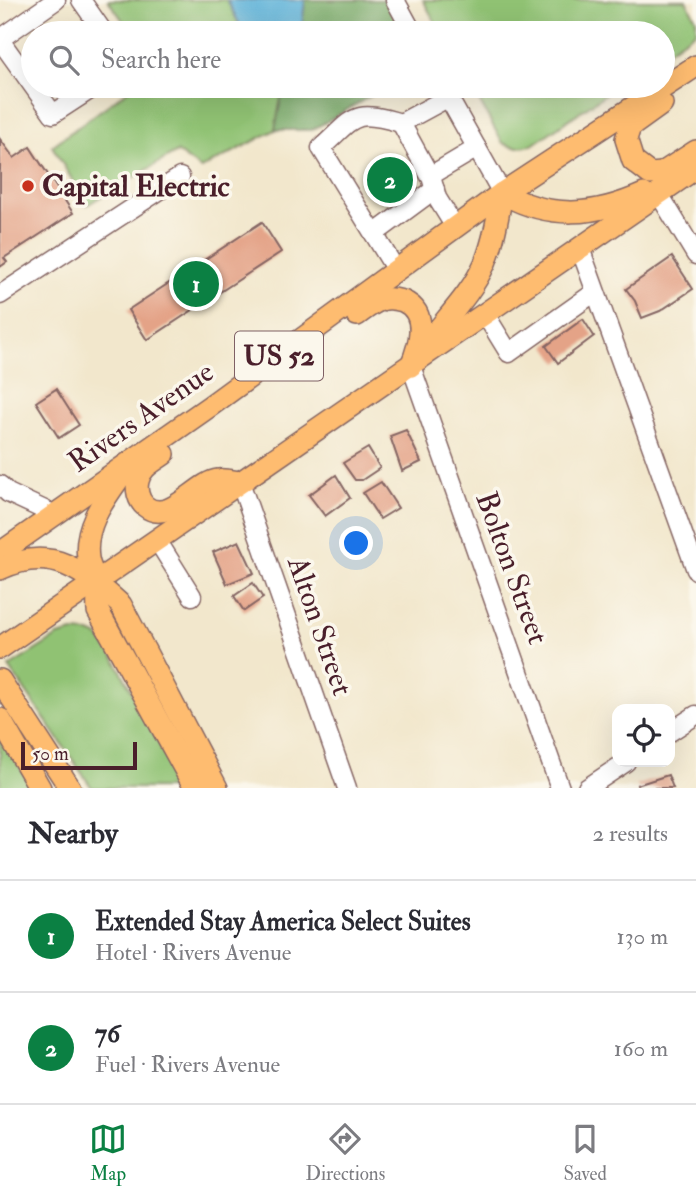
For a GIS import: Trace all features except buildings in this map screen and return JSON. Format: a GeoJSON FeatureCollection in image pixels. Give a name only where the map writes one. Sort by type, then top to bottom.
{"type":"FeatureCollection","features":[{"type":"Feature","properties":{"kind":"main road","name":"Rivers Avenue"},"geometry":{"type":"LineString","coordinates":[[675,80],[696,66]]}},
{"type":"Feature","properties":{"kind":"main road"},"geometry":{"type":"LineString","coordinates":[[675,95],[694,82],[696,77]]}},
{"type":"Feature","properties":{"kind":"main road","name":"Rivers Avenue"},"geometry":{"type":"LineString","coordinates":[[0,553],[210,406],[502,193],[647,98]]}},
{"type":"Feature","properties":{"kind":"main road"},"geometry":{"type":"LineString","coordinates":[[671,98],[630,127],[625,139],[633,161],[649,174],[695,163]]}},
{"type":"Feature","properties":{"kind":"main road"},"geometry":{"type":"LineString","coordinates":[[411,366],[437,328],[467,293],[485,263],[502,193],[529,207],[572,212],[597,210],[622,204],[695,163]]}},
{"type":"Feature","properties":{"kind":"main road","name":"US 52"},"geometry":{"type":"LineString","coordinates":[[0,648],[659,194],[695,163]]}},
{"type":"Feature","properties":{"kind":"main road"},"geometry":{"type":"LineString","coordinates":[[275,359],[315,346],[374,303],[396,299],[406,302],[419,318],[418,346],[411,366]]}},
{"type":"Feature","properties":{"kind":"main road"},"geometry":{"type":"LineString","coordinates":[[210,406],[198,431],[142,469],[137,489],[141,501],[147,508],[173,508],[216,480],[240,482]]}},
{"type":"Feature","properties":{"kind":"main road"},"geometry":{"type":"LineString","coordinates":[[133,458],[97,510],[87,555],[89,568],[97,583],[98,611],[195,788]]}},
{"type":"Feature","properties":{"kind":"main road"},"geometry":{"type":"LineString","coordinates":[[0,569],[23,561],[55,562],[72,566],[97,583],[121,605],[217,788]]}},
{"type":"Feature","properties":{"kind":"main road"},"geometry":{"type":"LineString","coordinates":[[0,680],[8,712],[40,788]]}},
{"type":"Feature","properties":{"kind":"main road"},"geometry":{"type":"LineString","coordinates":[[8,712],[69,788]]}},
{"type":"Feature","properties":{"kind":"street"},"geometry":{"type":"LineString","coordinates":[[27,21],[56,0]]}},
{"type":"Feature","properties":{"kind":"street"},"geometry":{"type":"LineString","coordinates":[[81,0],[96,21]]}},
{"type":"Feature","properties":{"kind":"street"},"geometry":{"type":"LineString","coordinates":[[395,0],[406,21]]}},
{"type":"Feature","properties":{"kind":"street"},"geometry":{"type":"LineString","coordinates":[[21,25],[0,40],[21,69]]}},
{"type":"Feature","properties":{"kind":"street"},"geometry":{"type":"LineString","coordinates":[[42,98],[54,114],[78,98]]}},
{"type":"Feature","properties":{"kind":"street"},"geometry":{"type":"LineString","coordinates":[[401,123],[435,98]]}},
{"type":"Feature","properties":{"kind":"street"},"geometry":{"type":"LineString","coordinates":[[449,98],[502,193]]}},
{"type":"Feature","properties":{"kind":"street"},"geometry":{"type":"LineString","coordinates":[[396,270],[321,148],[355,117],[372,115],[401,123],[433,183],[437,198],[455,227]]}},
{"type":"Feature","properties":{"kind":"street"},"geometry":{"type":"LineString","coordinates":[[374,234],[477,148]]}},
{"type":"Feature","properties":{"kind":"street"},"geometry":{"type":"LineString","coordinates":[[0,295],[180,177]]}},
{"type":"Feature","properties":{"kind":"street"},"geometry":{"type":"LineString","coordinates":[[659,194],[696,255]]}},
{"type":"Feature","properties":{"kind":"street"},"geometry":{"type":"LineString","coordinates":[[580,248],[696,570]]}},
{"type":"Feature","properties":{"kind":"street"},"geometry":{"type":"LineString","coordinates":[[485,314],[509,353],[596,292]]}},
{"type":"Feature","properties":{"kind":"street","name":"Bolton Street"},"geometry":{"type":"LineString","coordinates":[[411,366],[560,788]]}},
{"type":"Feature","properties":{"kind":"street","name":"Alton Street"},"geometry":{"type":"LineString","coordinates":[[240,482],[347,788]]}},
{"type":"Feature","properties":{"kind":"street"},"geometry":{"type":"LineString","coordinates":[[0,485],[8,493],[53,514]]}},
{"type":"Feature","properties":{"kind":"street"},"geometry":{"type":"LineString","coordinates":[[157,540],[192,596]]}},
{"type":"Feature","properties":{"kind":"street"},"geometry":{"type":"LineString","coordinates":[[675,729],[696,715]]}},
{"type":"Feature","properties":{"kind":"street"},"geometry":{"type":"LineString","coordinates":[[587,788],[618,767]]}},
{"type":"Feature","properties":{"kind":"green space"},"geometry":{"type":"Polygon","coordinates":[[[108,0],[227,0],[238,21],[123,21],[108,0]]]}},
{"type":"Feature","properties":{"kind":"green space"},"geometry":{"type":"Polygon","coordinates":[[[305,0],[395,0],[406,21],[302,21],[305,0]]]}},
{"type":"Feature","properties":{"kind":"green space"},"geometry":{"type":"Polygon","coordinates":[[[423,0],[686,0],[696,19],[696,31],[675,46],[675,21],[434,21],[423,0]]]}},
{"type":"Feature","properties":{"kind":"green space"},"geometry":{"type":"Polygon","coordinates":[[[118,98],[281,98],[275,130],[201,169],[177,152],[87,205],[52,146],[118,98]]]}},
{"type":"Feature","properties":{"kind":"green space"},"geometry":{"type":"Polygon","coordinates":[[[281,98],[367,98],[312,130],[275,130],[281,98]]]}},
{"type":"Feature","properties":{"kind":"green space"},"geometry":{"type":"Polygon","coordinates":[[[478,98],[600,98],[532,145],[516,147],[502,142],[478,98]]]}},
{"type":"Feature","properties":{"kind":"green space"},"geometry":{"type":"Polygon","coordinates":[[[73,632],[90,633],[99,637],[115,659],[182,788],[92,788],[9,667],[58,636],[73,632]]]}},
{"type":"Feature","properties":{"kind":"green space"},"geometry":{"type":"Polygon","coordinates":[[[0,732],[32,788],[0,788],[0,732]]]}},
{"type":"Feature","properties":{"kind":"water"},"geometry":{"type":"Polygon","coordinates":[[[227,0],[305,0],[302,21],[238,21],[227,0]]]}},
{"type":"Feature","properties":{"kind":"place","name":"76"},"geometry":{"type":"Point","coordinates":[390,180]}},
{"type":"Feature","properties":{"kind":"place","name":"Capital Electric"},"geometry":{"type":"Point","coordinates":[28,186]}},
{"type":"Feature","properties":{"kind":"place","name":"Extended Stay America Select Suites"},"geometry":{"type":"Point","coordinates":[196,284]}}]}
